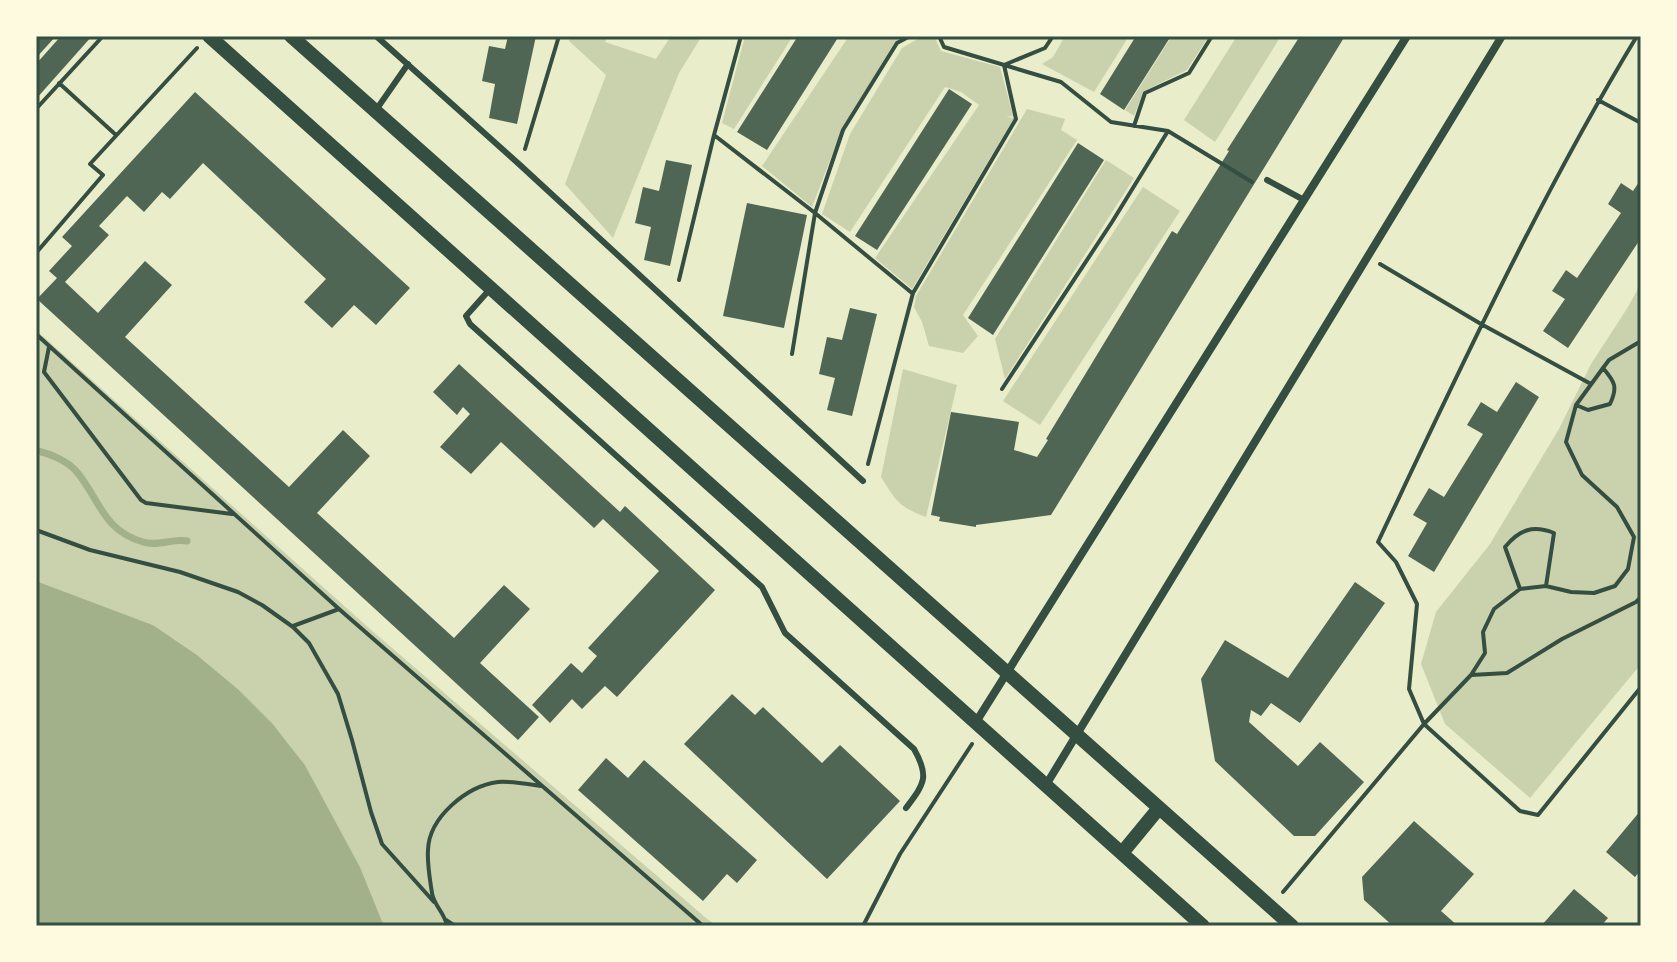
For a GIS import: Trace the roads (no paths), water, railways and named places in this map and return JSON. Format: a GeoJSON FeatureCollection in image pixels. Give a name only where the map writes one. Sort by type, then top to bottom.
{"type":"FeatureCollection","features":[{"type":"Feature","properties":{"kind":"street"},"geometry":{"type":"LineString","coordinates":[[291,36],[1292,926]]}},
{"type":"Feature","properties":{"kind":"street"},"geometry":{"type":"LineString","coordinates":[[976,722],[1407,36]]}},
{"type":"Feature","properties":{"kind":"street"},"geometry":{"type":"LineString","coordinates":[[1046,785],[1502,36]]}},
{"type":"Feature","properties":{"kind":"street"},"geometry":{"type":"LineString","coordinates":[[204,41],[491,288],[1203,926]]}},
{"type":"Feature","properties":{"kind":"street"},"geometry":{"type":"LineString","coordinates":[[1122,853],[1159,808]]}},
{"type":"Feature","properties":{"kind":"lane"},"geometry":{"type":"LineString","coordinates":[[376,36],[863,481]]}},
{"type":"Feature","properties":{"kind":"lane"},"geometry":{"type":"LineString","coordinates":[[375,111],[408,64]]}},
{"type":"Feature","properties":{"kind":"lane"},"geometry":{"type":"LineString","coordinates":[[1267,180],[1304,200]]}},
{"type":"Feature","properties":{"kind":"lane"},"geometry":{"type":"LineString","coordinates":[[491,288],[466,316],[470,324],[762,587],[785,633],[914,749],[925,772],[920,790],[906,808]]}},
{"type":"Feature","properties":{"kind":"waterway"},"geometry":{"type":"LineString","coordinates":[[38,451],[72,467],[110,522],[129,537],[148,543],[187,541]]}}]}
